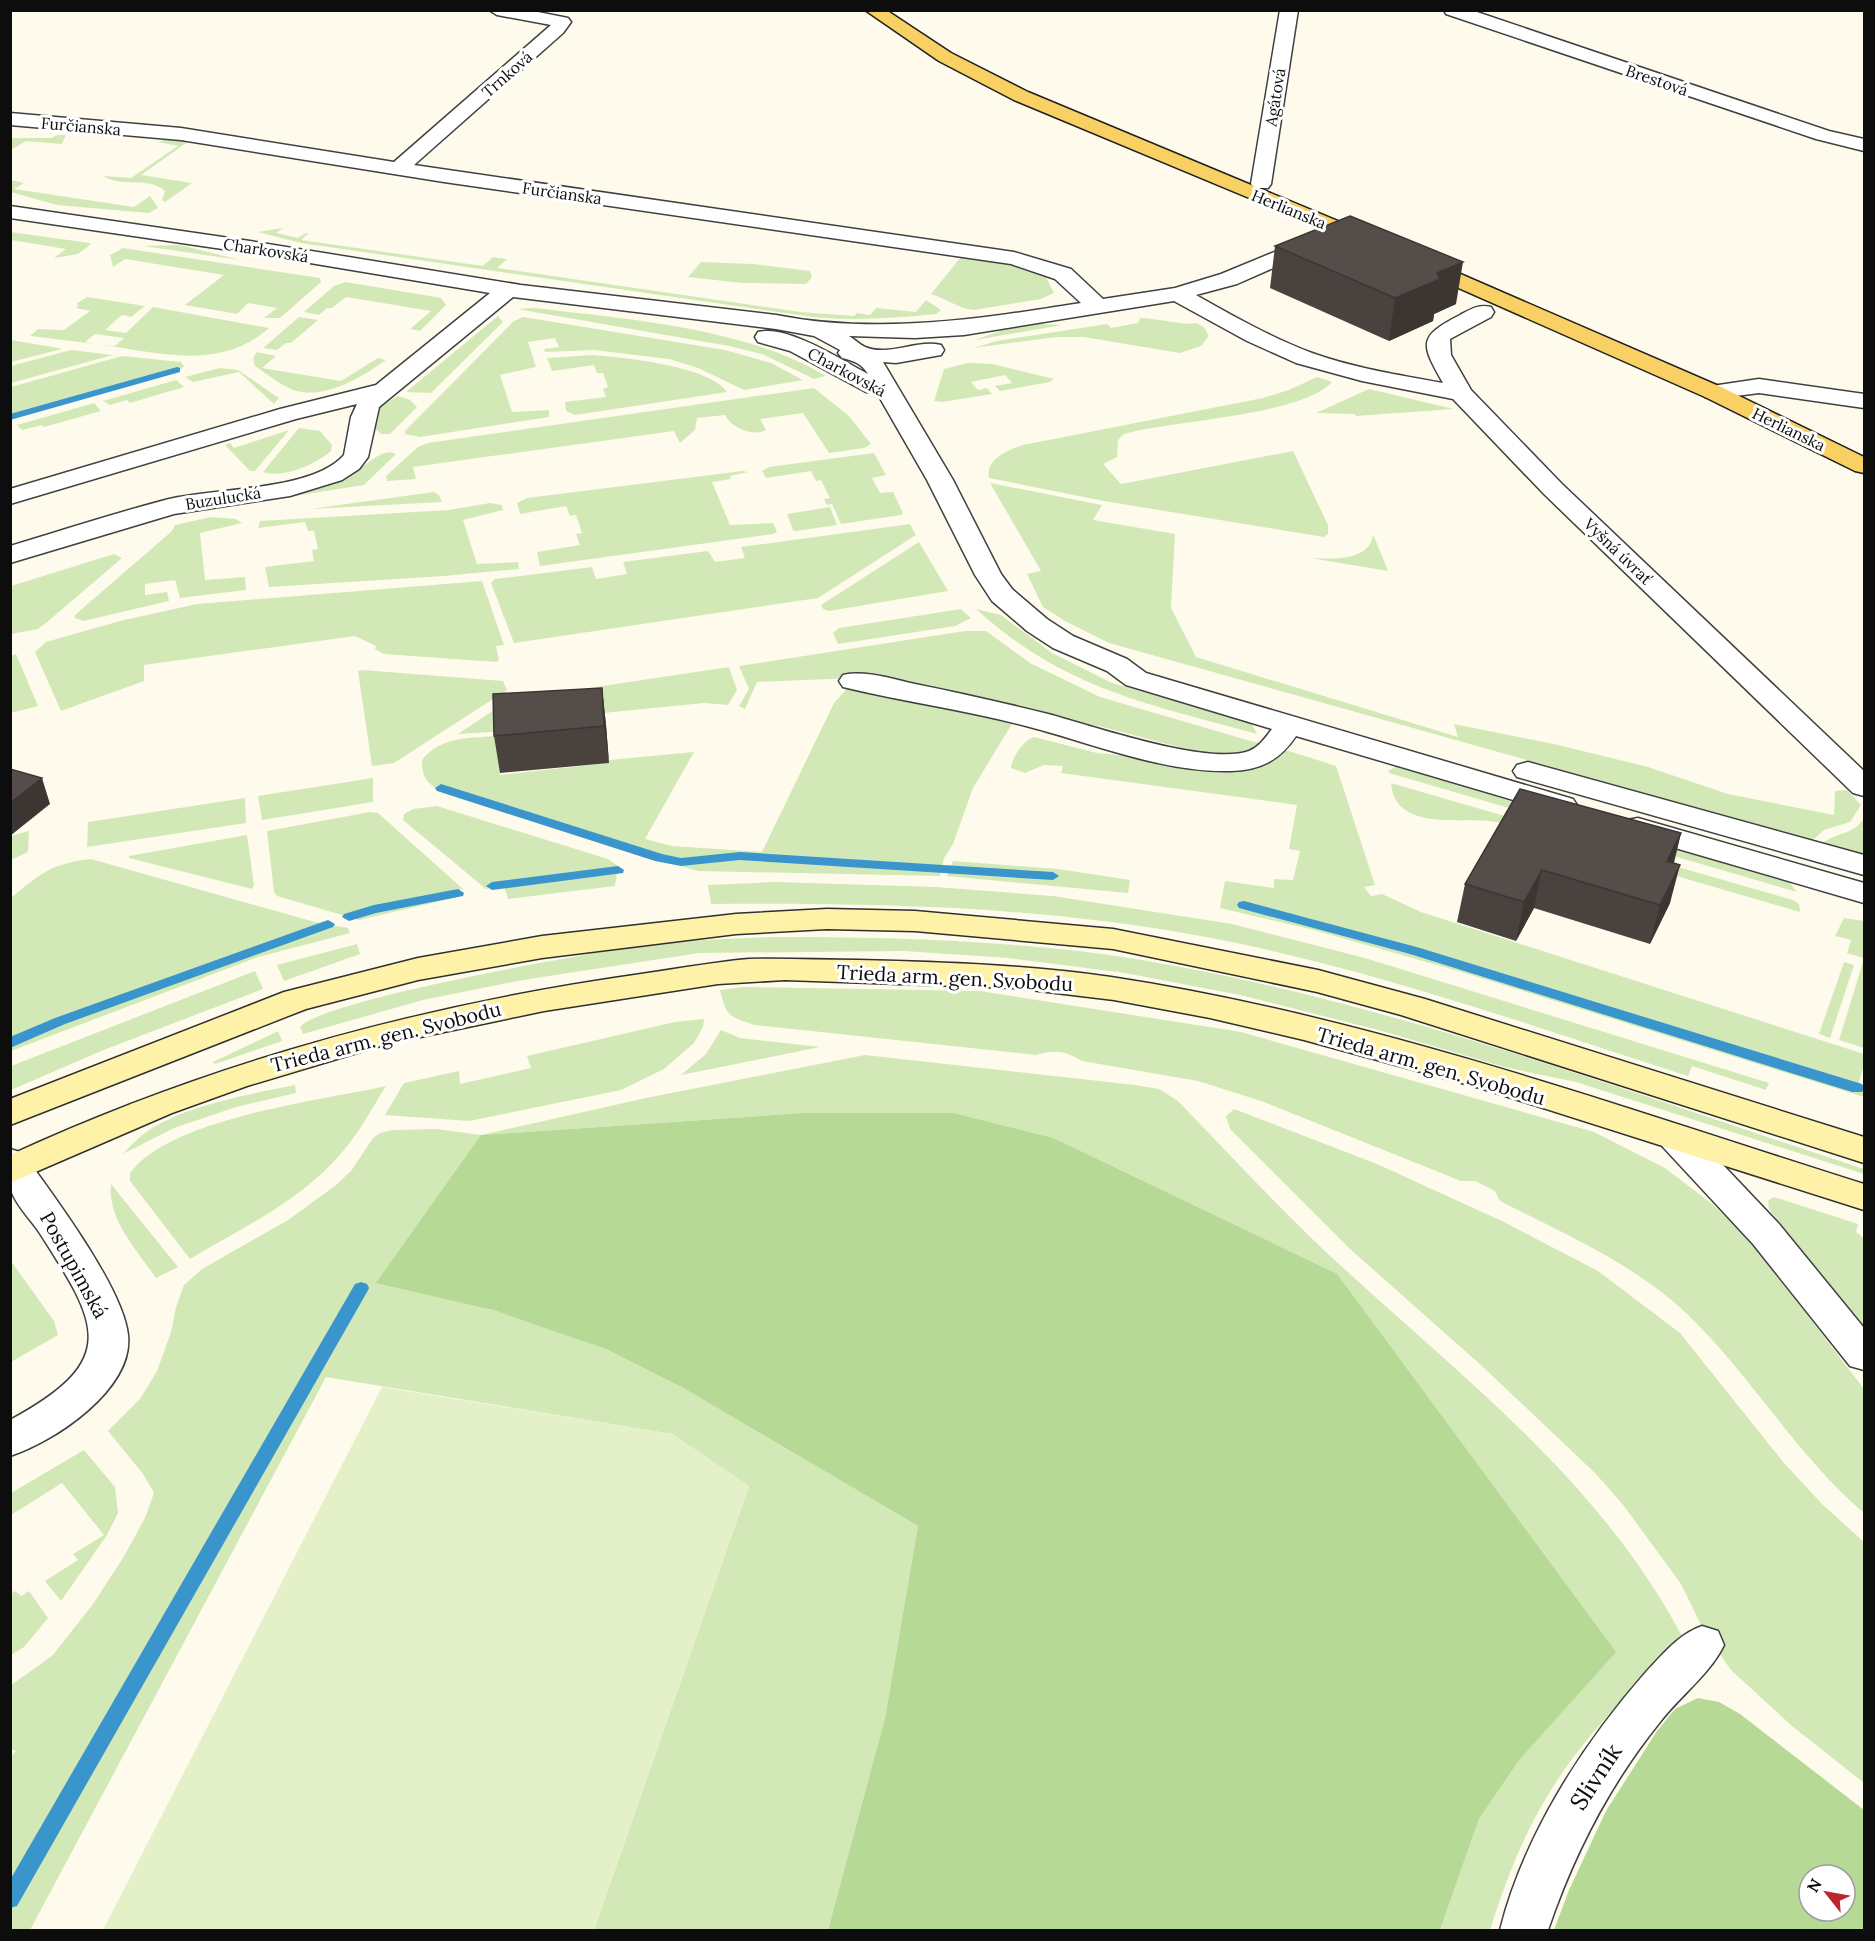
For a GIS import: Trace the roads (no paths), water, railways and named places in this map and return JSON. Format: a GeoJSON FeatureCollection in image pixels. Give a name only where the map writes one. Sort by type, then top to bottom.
{"type":"FeatureCollection","features":[{"type":"Feature","properties":{"kind":"main road","name":"Herlianska"},"geometry":{"type":"LineString","coordinates":[[873,10],[945,57],[1021,96],[1508,300],[1713,392],[1864,466]]}},
{"type":"Feature","properties":{"kind":"street","name":"Trnková"},"geometry":{"type":"LineString","coordinates":[[400,167],[557,29],[561,22],[497,10]]}},
{"type":"Feature","properties":{"kind":"street","name":"Agátová"},"geometry":{"type":"LineString","coordinates":[[1261,184],[1289,10]]}},
{"type":"Feature","properties":{"kind":"street","name":"Brestová"},"geometry":{"type":"LineString","coordinates":[[1452,10],[1823,135],[1864,145]]}},
{"type":"Feature","properties":{"kind":"street","name":"Furčianska"},"geometry":{"type":"LineString","coordinates":[[10,119],[181,134],[400,167],[444,176],[1014,258],[1063,274],[1098,307]]}},
{"type":"Feature","properties":{"kind":"street","name":"Charkovská"},"geometry":{"type":"LineString","coordinates":[[15,211],[514,291],[545,305],[760,335],[799,336]]}},
{"type":"Feature","properties":{"kind":"street"},"geometry":{"type":"LineString","coordinates":[[799,336],[964,328],[1177,294],[1270,262],[1339,229]]}},
{"type":"Feature","properties":{"kind":"street","name":"Buzulucká"},"geometry":{"type":"LineString","coordinates":[[10,555],[173,506],[256,493],[327,477],[340,471],[360,450],[361,415],[370,402],[514,291]]}},
{"type":"Feature","properties":{"kind":"street"},"geometry":{"type":"LineString","coordinates":[[1177,294],[1264,341],[1306,358],[1356,373],[1461,394]]}},
{"type":"Feature","properties":{"kind":"street","name":"Vyšná úvrať"},"geometry":{"type":"LineString","coordinates":[[1483,312],[1439,338],[1439,355],[1461,394],[1554,489],[1863,784]]}},
{"type":"Feature","properties":{"kind":"street"},"geometry":{"type":"LineString","coordinates":[[964,328],[933,350],[906,377],[891,398],[940,480],[988,575],[1002,595],[1037,625],[1063,642],[1117,665],[1136,679],[1864,893]]}},
{"type":"Feature","properties":{"kind":"street"},"geometry":{"type":"LineString","coordinates":[[857,364],[879,340],[915,331]]}},
{"type":"Feature","properties":{"kind":"street"},"geometry":{"type":"LineString","coordinates":[[799,336],[857,364],[933,350]]}},
{"type":"Feature","properties":{"kind":"street","name":"Charkovská"},"geometry":{"type":"LineString","coordinates":[[857,364],[891,398]]}},
{"type":"Feature","properties":{"kind":"street","name":"Herlianska"},"geometry":{"type":"LineString","coordinates":[[1713,392],[1759,386],[1864,401]]}},
{"type":"Feature","properties":{"kind":"street","name":"Buzulucká"},"geometry":{"type":"LineString","coordinates":[[10,497],[288,414],[386,390]]}},
{"type":"Feature","properties":{"kind":"street"},"geometry":{"type":"LineString","coordinates":[[1117,665],[1172,673],[1864,865]]}},
{"type":"Feature","properties":{"kind":"street"},"geometry":{"type":"LineString","coordinates":[[853,681],[991,710],[1172,755],[1220,763],[1257,758],[1275,745],[1289,725]]}},
{"type":"Feature","properties":{"kind":"street"},"geometry":{"type":"LineString","coordinates":[[10,1113],[296,1000],[418,969],[542,947],[736,924],[827,919],[904,920],[1113,939],[1317,981],[1413,1006],[1864,1150]]}},
{"type":"Feature","properties":{"kind":"street","name":"Trieda arm. gen. Svobodu"},"geometry":{"type":"LineString","coordinates":[[12,1166],[189,1091],[312,1051],[449,1017],[579,994],[749,970],[914,971],[999,976],[1110,988],[1200,1005],[1409,1056],[1864,1197]]}},
{"type":"Feature","properties":{"kind":"street"},"geometry":{"type":"LineString","coordinates":[[1676,1138],[1766,1234],[1864,1355]]}},
{"type":"Feature","properties":{"kind":"street","name":"Postupimská"},"geometry":{"type":"LineString","coordinates":[[10,1440],[64,1408],[86,1389],[108,1350],[110,1334],[105,1317],[70,1250],[12,1166]]}},
{"type":"Feature","properties":{"kind":"street","name":"Slivník"},"geometry":{"type":"LineString","coordinates":[[1524,1930],[1534,1895],[1569,1820],[1601,1766],[1644,1705],[1702,1645]]}},
{"type":"Feature","properties":{"kind":"waterway"},"geometry":{"type":"LineString","coordinates":[[10,417],[177,370]]}},
{"type":"Feature","properties":{"kind":"waterway"},"geometry":{"type":"LineString","coordinates":[[441,788],[660,858],[681,862],[740,856],[1053,876]]}},
{"type":"Feature","properties":{"kind":"waterway"},"geometry":{"type":"LineString","coordinates":[[492,886],[618,870]]}},
{"type":"Feature","properties":{"kind":"waterway"},"geometry":{"type":"LineString","coordinates":[[349,917],[374,909],[458,893]]}},
{"type":"Feature","properties":{"kind":"waterway"},"geometry":{"type":"LineString","coordinates":[[1244,905],[1415,951],[1857,1088]]}},
{"type":"Feature","properties":{"kind":"waterway"},"geometry":{"type":"LineString","coordinates":[[10,1043],[60,1021],[328,924]]}},
{"type":"Feature","properties":{"kind":"waterway"},"geometry":{"type":"LineString","coordinates":[[10,1899],[361,1288]]}}]}
